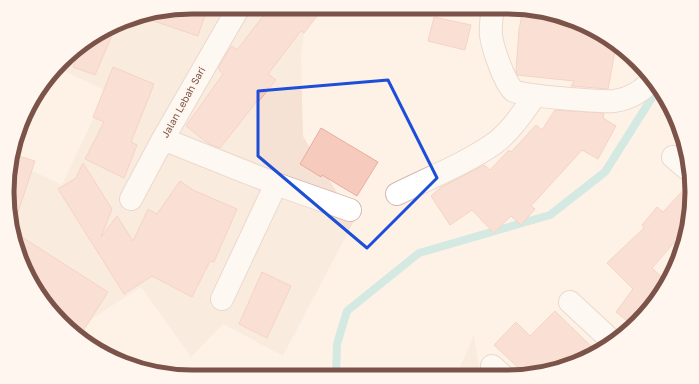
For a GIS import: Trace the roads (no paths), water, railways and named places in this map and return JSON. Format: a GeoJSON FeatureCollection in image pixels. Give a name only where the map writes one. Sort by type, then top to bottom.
{"type":"FeatureCollection","features":[{"type":"Feature","properties":{"kind":"street","name":"Jalan Lebah Sari"},"geometry":{"type":"LineString","coordinates":[[131,199],[163,139],[235,14]]}},
{"type":"Feature","properties":{"kind":"street"},"geometry":{"type":"LineString","coordinates":[[492,14],[491,35],[496,55],[509,85],[514,91],[535,96],[614,101],[631,96],[648,84]]}},
{"type":"Feature","properties":{"kind":"street"},"geometry":{"type":"LineString","coordinates":[[396,194],[462,162],[496,142],[516,121],[535,96]]}},
{"type":"Feature","properties":{"kind":"street"},"geometry":{"type":"LineString","coordinates":[[163,139],[276,184],[350,210]]}},
{"type":"Feature","properties":{"kind":"street"},"geometry":{"type":"LineString","coordinates":[[222,299],[276,184]]}},
{"type":"Feature","properties":{"kind":"street"},"geometry":{"type":"LineString","coordinates":[[570,302],[609,338]]}},
{"type":"Feature","properties":{"kind":"waterway"},"geometry":{"type":"LineString","coordinates":[[336,370],[337,344],[347,311],[419,253],[550,215],[605,172],[655,93]]}}]}
